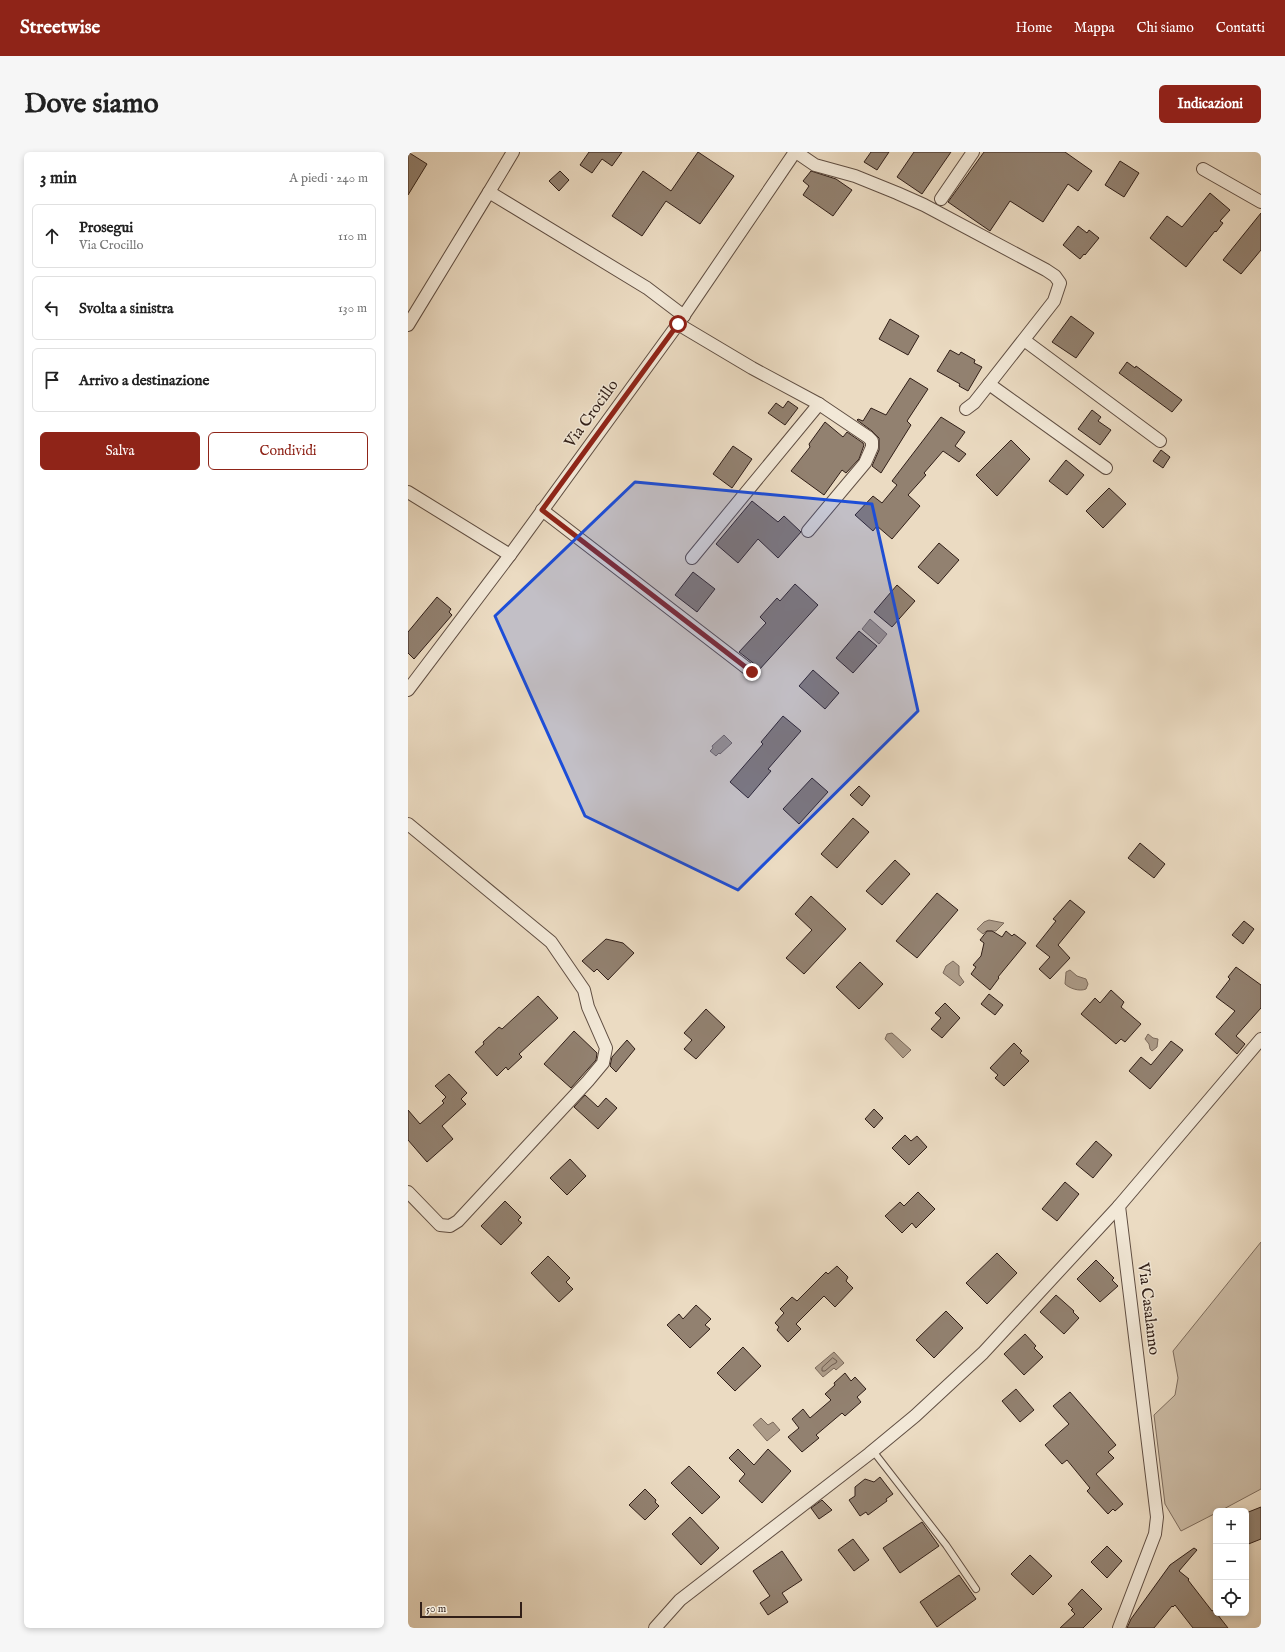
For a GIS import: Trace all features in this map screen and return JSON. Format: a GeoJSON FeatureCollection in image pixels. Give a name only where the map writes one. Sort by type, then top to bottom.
{"type":"FeatureCollection","features":[{"type":"Feature","properties":{"kind":"street"},"geometry":{"type":"LineString","coordinates":[[408,326],[513,152]]}},
{"type":"Feature","properties":{"kind":"street"},"geometry":{"type":"LineString","coordinates":[[795,152],[815,165],[855,176],[924,205],[1046,270],[1055,276],[1060,283],[1054,301],[974,403],[966,409]]}},
{"type":"Feature","properties":{"kind":"street","name":"Via Crocillo"},"geometry":{"type":"LineString","coordinates":[[408,690],[510,555],[681,320],[795,152]]}},
{"type":"Feature","properties":{"kind":"street"},"geometry":{"type":"LineString","coordinates":[[941,199],[973,152]]}},
{"type":"Feature","properties":{"kind":"street"},"geometry":{"type":"LineString","coordinates":[[1204,169],[1261,202]]}},
{"type":"Feature","properties":{"kind":"street"},"geometry":{"type":"LineString","coordinates":[[489,192],[647,288],[681,320],[752,368],[819,404],[872,441],[872,447],[864,462],[808,531]]}},
{"type":"Feature","properties":{"kind":"street"},"geometry":{"type":"LineString","coordinates":[[1024,340],[1160,441]]}},
{"type":"Feature","properties":{"kind":"street"},"geometry":{"type":"LineString","coordinates":[[989,384],[1106,468]]}},
{"type":"Feature","properties":{"kind":"street"},"geometry":{"type":"LineString","coordinates":[[692,558],[819,404]]}},
{"type":"Feature","properties":{"kind":"street"},"geometry":{"type":"LineString","coordinates":[[408,492],[510,555]]}},
{"type":"Feature","properties":{"kind":"street"},"geometry":{"type":"LineString","coordinates":[[542,510],[752,672]]}},
{"type":"Feature","properties":{"kind":"street"},"geometry":{"type":"LineString","coordinates":[[408,824],[551,942],[584,990],[588,1007],[606,1048],[603,1063],[588,1081],[458,1221],[450,1226],[440,1225],[408,1192]]}},
{"type":"Feature","properties":{"kind":"street"},"geometry":{"type":"LineString","coordinates":[[655,1628],[680,1600],[873,1451],[915,1416],[983,1353],[1119,1206],[1261,1039]]}},
{"type":"Feature","properties":{"kind":"street","name":"Via Casalanno"},"geometry":{"type":"LineString","coordinates":[[1119,1206],[1157,1517],[1155,1534],[1119,1628]]}},
{"type":"Feature","properties":{"kind":"lane"},"geometry":{"type":"LineString","coordinates":[[873,1451],[946,1545],[976,1589]]}},
{"type":"Feature","properties":{"kind":"highlighted area"},"geometry":{"type":"Polygon","coordinates":[[[635,482],[872,504],[918,711],[738,890],[585,816],[495,616],[635,482]]]}},
{"type":"Feature","properties":{"kind":"shaded area"},"geometry":{"type":"Polygon","coordinates":[[[1261,1242],[1261,1489],[1226,1508],[1213,1508],[1213,1515],[1181,1531],[1165,1504],[1154,1415],[1175,1395],[1178,1378],[1173,1351],[1261,1242]]]}},
{"type":"Feature","properties":{"kind":"water"},"geometry":{"type":"Polygon","coordinates":[[[870,619],[887,634],[879,644],[862,629],[870,619]]]}},
{"type":"Feature","properties":{"kind":"water"},"geometry":{"type":"Polygon","coordinates":[[[724,735],[732,743],[716,756],[710,751],[713,748],[712,746],[724,735]]]}},
{"type":"Feature","properties":{"kind":"water"},"geometry":{"type":"Polygon","coordinates":[[[989,920],[1004,923],[996,931],[986,931],[983,934],[977,929],[984,922],[989,920]]]}},
{"type":"Feature","properties":{"kind":"water"},"geometry":{"type":"Polygon","coordinates":[[[953,961],[959,966],[959,975],[964,982],[960,986],[943,973],[946,966],[953,961]]]}},
{"type":"Feature","properties":{"kind":"water"},"geometry":{"type":"Polygon","coordinates":[[[1070,970],[1077,976],[1086,979],[1088,984],[1086,989],[1074,989],[1065,984],[1066,972],[1070,970]]]}},
{"type":"Feature","properties":{"kind":"water"},"geometry":{"type":"Polygon","coordinates":[[[892,1033],[911,1050],[903,1058],[885,1039],[887,1034],[892,1033]]]}},
{"type":"Feature","properties":{"kind":"water"},"geometry":{"type":"Polygon","coordinates":[[[1148,1034],[1153,1038],[1158,1039],[1157,1047],[1152,1051],[1145,1039],[1148,1034]]]}},
{"type":"Feature","properties":{"kind":"water"},"geometry":{"type":"Polygon","coordinates":[[[834,1352],[844,1363],[836,1370],[834,1368],[823,1377],[815,1368],[834,1352]]]}},
{"type":"Feature","properties":{"kind":"water"},"geometry":{"type":"Polygon","coordinates":[[[761,1418],[768,1425],[773,1422],[780,1430],[767,1441],[753,1425],[761,1418]]]}},
{"type":"Feature","properties":{"kind":"building"},"geometry":{"type":"Polygon","coordinates":[[[408,152],[427,164],[408,195],[408,152]]]}},
{"type":"Feature","properties":{"kind":"building"},"geometry":{"type":"Polygon","coordinates":[[[589,152],[622,152],[612,166],[602,159],[592,173],[580,165],[589,152]]]}},
{"type":"Feature","properties":{"kind":"building"},"geometry":{"type":"Polygon","coordinates":[[[698,152],[734,176],[700,224],[666,201],[642,236],[612,216],[643,171],[671,191],[698,152]]]}},
{"type":"Feature","properties":{"kind":"building"},"geometry":{"type":"Polygon","coordinates":[[[871,152],[889,152],[877,170],[864,162],[871,152]]]}},
{"type":"Feature","properties":{"kind":"building"},"geometry":{"type":"Polygon","coordinates":[[[914,152],[951,152],[922,194],[897,177],[914,152]]]}},
{"type":"Feature","properties":{"kind":"building"},"geometry":{"type":"Polygon","coordinates":[[[984,152],[1065,152],[1092,171],[1078,191],[1068,184],[1043,222],[1010,201],[990,231],[948,202],[984,152]]]}},
{"type":"Feature","properties":{"kind":"building"},"geometry":{"type":"Polygon","coordinates":[[[1120,161],[1139,173],[1124,197],[1105,185],[1120,161]]]}},
{"type":"Feature","properties":{"kind":"building"},"geometry":{"type":"Polygon","coordinates":[[[560,171],[569,180],[559,191],[549,181],[560,171]]]}},
{"type":"Feature","properties":{"kind":"building"},"geometry":{"type":"Polygon","coordinates":[[[811,171],[836,179],[852,190],[833,216],[803,195],[809,186],[803,181],[811,171]]]}},
{"type":"Feature","properties":{"kind":"building"},"geometry":{"type":"Polygon","coordinates":[[[1210,193],[1230,210],[1220,221],[1223,223],[1186,267],[1150,238],[1167,216],[1182,227],[1210,193]]]}},
{"type":"Feature","properties":{"kind":"building"},"geometry":{"type":"Polygon","coordinates":[[[1261,213],[1261,250],[1241,274],[1223,260],[1261,213]]]}},
{"type":"Feature","properties":{"kind":"building"},"geometry":{"type":"Polygon","coordinates":[[[1078,226],[1087,233],[1089,230],[1099,238],[1080,259],[1063,245],[1078,226]]]}},
{"type":"Feature","properties":{"kind":"building"},"geometry":{"type":"Polygon","coordinates":[[[1071,316],[1094,333],[1076,358],[1052,342],[1071,316]]]}},
{"type":"Feature","properties":{"kind":"building"},"geometry":{"type":"Polygon","coordinates":[[[890,319],[919,336],[908,355],[879,339],[890,319]]]}},
{"type":"Feature","properties":{"kind":"building"},"geometry":{"type":"Polygon","coordinates":[[[950,350],[959,355],[961,352],[975,360],[974,363],[982,367],[968,391],[959,386],[960,384],[937,371],[950,350]]]}},
{"type":"Feature","properties":{"kind":"building"},"geometry":{"type":"Polygon","coordinates":[[[1127,362],[1135,368],[1136,366],[1182,400],[1172,412],[1119,373],[1127,362]]]}},
{"type":"Feature","properties":{"kind":"building"},"geometry":{"type":"Polygon","coordinates":[[[910,378],[928,389],[907,421],[911,425],[881,473],[872,466],[879,450],[879,438],[857,420],[863,421],[871,408],[886,415],[910,378]]]}},
{"type":"Feature","properties":{"kind":"building"},"geometry":{"type":"Polygon","coordinates":[[[788,401],[798,408],[785,425],[768,413],[776,403],[783,408],[788,401]]]}},
{"type":"Feature","properties":{"kind":"building"},"geometry":{"type":"Polygon","coordinates":[[[1092,410],[1101,417],[1098,421],[1111,430],[1100,445],[1078,429],[1092,410]]]}},
{"type":"Feature","properties":{"kind":"building"},"geometry":{"type":"Polygon","coordinates":[[[941,417],[965,432],[955,446],[966,454],[959,462],[943,451],[924,473],[926,475],[908,495],[920,506],[892,539],[877,526],[873,531],[855,515],[873,496],[882,503],[897,485],[892,481],[941,417]]]}},
{"type":"Feature","properties":{"kind":"building"},"geometry":{"type":"Polygon","coordinates":[[[825,422],[843,437],[847,432],[864,445],[859,459],[846,473],[842,470],[824,495],[791,471],[810,447],[809,444],[825,422]]]}},
{"type":"Feature","properties":{"kind":"building"},"geometry":{"type":"Polygon","coordinates":[[[1011,440],[1030,459],[997,496],[976,475],[1011,440]]]}},
{"type":"Feature","properties":{"kind":"building"},"geometry":{"type":"Polygon","coordinates":[[[733,446],[752,459],[732,488],[713,474],[733,446]]]}},
{"type":"Feature","properties":{"kind":"building"},"geometry":{"type":"Polygon","coordinates":[[[1161,450],[1170,457],[1163,468],[1153,461],[1161,450]]]}},
{"type":"Feature","properties":{"kind":"building"},"geometry":{"type":"Polygon","coordinates":[[[1066,460],[1084,475],[1067,495],[1049,481],[1066,460]]]}},
{"type":"Feature","properties":{"kind":"building"},"geometry":{"type":"Polygon","coordinates":[[[1109,488],[1126,504],[1103,528],[1086,511],[1109,488]]]}},
{"type":"Feature","properties":{"kind":"building"},"geometry":{"type":"Polygon","coordinates":[[[752,501],[778,522],[784,516],[801,532],[778,558],[758,539],[738,563],[716,544],[752,501]]]}},
{"type":"Feature","properties":{"kind":"building"},"geometry":{"type":"Polygon","coordinates":[[[939,543],[959,560],[938,584],[918,567],[939,543]]]}},
{"type":"Feature","properties":{"kind":"building"},"geometry":{"type":"Polygon","coordinates":[[[693,572],[715,589],[697,612],[675,595],[693,572]]]}},
{"type":"Feature","properties":{"kind":"building"},"geometry":{"type":"Polygon","coordinates":[[[795,584],[818,605],[759,670],[757,666],[739,652],[766,623],[760,617],[777,598],[780,601],[795,584]]]}},
{"type":"Feature","properties":{"kind":"building"},"geometry":{"type":"Polygon","coordinates":[[[897,585],[915,601],[892,627],[874,612],[897,585]]]}},
{"type":"Feature","properties":{"kind":"building"},"geometry":{"type":"Polygon","coordinates":[[[437,597],[451,609],[449,612],[452,615],[414,659],[408,653],[408,632],[437,597]]]}},
{"type":"Feature","properties":{"kind":"building"},"geometry":{"type":"Polygon","coordinates":[[[859,631],[877,646],[853,673],[836,658],[859,631]]]}},
{"type":"Feature","properties":{"kind":"building"},"geometry":{"type":"Polygon","coordinates":[[[813,670],[839,693],[825,709],[799,686],[813,670]]]}},
{"type":"Feature","properties":{"kind":"building"},"geometry":{"type":"Polygon","coordinates":[[[783,716],[801,731],[768,769],[771,771],[748,798],[730,782],[763,744],[761,742],[783,716]]]}},
{"type":"Feature","properties":{"kind":"building"},"geometry":{"type":"Polygon","coordinates":[[[812,778],[828,792],[799,824],[783,809],[812,778]]]}},
{"type":"Feature","properties":{"kind":"building"},"geometry":{"type":"Polygon","coordinates":[[[859,786],[870,796],[862,806],[850,795],[859,786]]]}},
{"type":"Feature","properties":{"kind":"building"},"geometry":{"type":"Polygon","coordinates":[[[853,818],[869,832],[837,868],[821,854],[853,818]]]}},
{"type":"Feature","properties":{"kind":"building"},"geometry":{"type":"Polygon","coordinates":[[[1140,843],[1165,864],[1154,878],[1128,858],[1140,843]]]}},
{"type":"Feature","properties":{"kind":"building"},"geometry":{"type":"Polygon","coordinates":[[[895,860],[910,874],[882,905],[866,891],[895,860]]]}},
{"type":"Feature","properties":{"kind":"building"},"geometry":{"type":"Polygon","coordinates":[[[937,893],[958,910],[917,958],[896,941],[937,893]]]}},
{"type":"Feature","properties":{"kind":"building"},"geometry":{"type":"Polygon","coordinates":[[[811,896],[846,929],[804,974],[786,958],[812,930],[795,914],[811,896]]]}},
{"type":"Feature","properties":{"kind":"building"},"geometry":{"type":"Polygon","coordinates":[[[1070,900],[1085,912],[1058,945],[1070,958],[1050,979],[1039,969],[1050,957],[1036,946],[1056,921],[1053,919],[1070,900]]]}},
{"type":"Feature","properties":{"kind":"building"},"geometry":{"type":"Polygon","coordinates":[[[1244,921],[1254,929],[1243,944],[1232,935],[1244,921]]]}},
{"type":"Feature","properties":{"kind":"building"},"geometry":{"type":"Polygon","coordinates":[[[987,931],[992,931],[1002,937],[1006,931],[1012,936],[1014,934],[1026,943],[998,977],[999,978],[990,990],[971,974],[976,967],[973,965],[981,956],[984,943],[980,940],[987,931]]]}},
{"type":"Feature","properties":{"kind":"building"},"geometry":{"type":"Polygon","coordinates":[[[606,939],[623,943],[634,953],[608,980],[597,969],[594,972],[582,961],[606,939]]]}},
{"type":"Feature","properties":{"kind":"building"},"geometry":{"type":"Polygon","coordinates":[[[860,962],[883,984],[859,1009],[836,987],[860,962]]]}},
{"type":"Feature","properties":{"kind":"building"},"geometry":{"type":"Polygon","coordinates":[[[1236,967],[1261,985],[1261,1008],[1236,1036],[1245,1044],[1237,1054],[1215,1034],[1235,1011],[1216,997],[1230,979],[1228,977],[1236,967]]]}},
{"type":"Feature","properties":{"kind":"building"},"geometry":{"type":"Polygon","coordinates":[[[1111,990],[1124,1002],[1121,1007],[1141,1024],[1125,1042],[1121,1039],[1116,1044],[1081,1014],[1095,998],[1100,1003],[1111,990]]]}},
{"type":"Feature","properties":{"kind":"building"},"geometry":{"type":"Polygon","coordinates":[[[989,994],[1003,1005],[995,1015],[981,1004],[989,994]]]}},
{"type":"Feature","properties":{"kind":"building"},"geometry":{"type":"Polygon","coordinates":[[[538,996],[558,1018],[519,1054],[522,1057],[508,1070],[506,1067],[497,1076],[475,1052],[499,1027],[502,1029],[538,996]]]}},
{"type":"Feature","properties":{"kind":"building"},"geometry":{"type":"Polygon","coordinates":[[[945,1003],[960,1018],[942,1038],[931,1029],[941,1018],[935,1013],[945,1003]]]}},
{"type":"Feature","properties":{"kind":"building"},"geometry":{"type":"Polygon","coordinates":[[[706,1009],[725,1027],[696,1059],[684,1049],[692,1040],[684,1033],[706,1009]]]}},
{"type":"Feature","properties":{"kind":"building"},"geometry":{"type":"Polygon","coordinates":[[[574,1031],[597,1053],[596,1060],[571,1088],[544,1064],[574,1031]]]}},
{"type":"Feature","properties":{"kind":"building"},"geometry":{"type":"Polygon","coordinates":[[[627,1040],[635,1049],[616,1072],[610,1066],[612,1057],[627,1040]]]}},
{"type":"Feature","properties":{"kind":"building"},"geometry":{"type":"Polygon","coordinates":[[[1171,1041],[1183,1050],[1150,1089],[1129,1071],[1141,1057],[1151,1065],[1171,1041]]]}},
{"type":"Feature","properties":{"kind":"building"},"geometry":{"type":"Polygon","coordinates":[[[1014,1043],[1022,1051],[1020,1053],[1029,1061],[1004,1086],[995,1078],[998,1075],[990,1068],[1014,1043]]]}},
{"type":"Feature","properties":{"kind":"building"},"geometry":{"type":"Polygon","coordinates":[[[449,1074],[467,1093],[461,1099],[466,1104],[442,1126],[453,1139],[427,1162],[408,1140],[408,1110],[420,1124],[444,1103],[442,1101],[446,1097],[435,1086],[449,1074]]]}},
{"type":"Feature","properties":{"kind":"building"},"geometry":{"type":"Polygon","coordinates":[[[585,1095],[598,1107],[606,1098],[617,1108],[598,1129],[574,1107],[585,1095]]]}},
{"type":"Feature","properties":{"kind":"building"},"geometry":{"type":"Polygon","coordinates":[[[874,1109],[883,1118],[874,1128],[865,1119],[874,1109]]]}},
{"type":"Feature","properties":{"kind":"building"},"geometry":{"type":"Polygon","coordinates":[[[905,1135],[911,1141],[917,1136],[927,1147],[909,1165],[892,1148],[905,1135]]]}},
{"type":"Feature","properties":{"kind":"building"},"geometry":{"type":"Polygon","coordinates":[[[1096,1141],[1112,1155],[1093,1178],[1076,1164],[1096,1141]]]}},
{"type":"Feature","properties":{"kind":"building"},"geometry":{"type":"Polygon","coordinates":[[[570,1159],[586,1176],[567,1195],[550,1178],[570,1159]]]}},
{"type":"Feature","properties":{"kind":"building"},"geometry":{"type":"Polygon","coordinates":[[[1065,1182],[1079,1194],[1057,1221],[1042,1209],[1065,1182]]]}},
{"type":"Feature","properties":{"kind":"building"},"geometry":{"type":"Polygon","coordinates":[[[918,1192],[935,1209],[916,1228],[912,1223],[902,1233],[885,1216],[900,1202],[904,1206],[918,1192]]]}},
{"type":"Feature","properties":{"kind":"building"},"geometry":{"type":"Polygon","coordinates":[[[505,1201],[521,1217],[518,1220],[522,1223],[501,1245],[481,1226],[505,1201]]]}},
{"type":"Feature","properties":{"kind":"building"},"geometry":{"type":"Polygon","coordinates":[[[997,1253],[1017,1273],[987,1304],[966,1283],[997,1253]]]}},
{"type":"Feature","properties":{"kind":"building"},"geometry":{"type":"Polygon","coordinates":[[[548,1256],[570,1278],[566,1282],[573,1289],[559,1302],[531,1273],[548,1256]]]}},
{"type":"Feature","properties":{"kind":"building"},"geometry":{"type":"Polygon","coordinates":[[[1096,1260],[1114,1278],[1112,1280],[1118,1286],[1100,1302],[1077,1279],[1096,1260]]]}},
{"type":"Feature","properties":{"kind":"building"},"geometry":{"type":"Polygon","coordinates":[[[837,1266],[848,1277],[846,1281],[853,1288],[835,1307],[824,1296],[796,1324],[801,1329],[788,1342],[777,1330],[779,1327],[775,1323],[784,1313],[780,1309],[792,1297],[797,1301],[826,1272],[828,1274],[837,1266]]]}},
{"type":"Feature","properties":{"kind":"building"},"geometry":{"type":"Polygon","coordinates":[[[1056,1295],[1074,1311],[1073,1312],[1079,1318],[1064,1334],[1040,1312],[1056,1295]]]}},
{"type":"Feature","properties":{"kind":"building"},"geometry":{"type":"Polygon","coordinates":[[[696,1305],[711,1319],[705,1325],[710,1329],[690,1348],[667,1325],[679,1314],[683,1319],[696,1305]]]}},
{"type":"Feature","properties":{"kind":"building"},"geometry":{"type":"Polygon","coordinates":[[[946,1311],[963,1328],[934,1358],[916,1340],[946,1311]]]}},
{"type":"Feature","properties":{"kind":"building"},"geometry":{"type":"Polygon","coordinates":[[[1025,1334],[1036,1346],[1034,1348],[1043,1357],[1024,1375],[1004,1354],[1025,1334]]]}},
{"type":"Feature","properties":{"kind":"building"},"geometry":{"type":"Polygon","coordinates":[[[743,1347],[761,1366],[735,1391],[717,1373],[743,1347]]]}},
{"type":"Feature","properties":{"kind":"building"},"geometry":{"type":"Polygon","coordinates":[[[845,1373],[851,1381],[855,1377],[866,1389],[857,1397],[861,1402],[845,1416],[842,1413],[816,1435],[819,1438],[802,1452],[788,1437],[799,1428],[792,1419],[803,1409],[810,1418],[831,1400],[825,1394],[845,1373]]]}},
{"type":"Feature","properties":{"kind":"building"},"geometry":{"type":"Polygon","coordinates":[[[1016,1389],[1034,1410],[1020,1422],[1002,1401],[1016,1389]]]}},
{"type":"Feature","properties":{"kind":"building"},"geometry":{"type":"Polygon","coordinates":[[[1070,1392],[1116,1445],[1108,1452],[1114,1458],[1096,1474],[1123,1504],[1115,1511],[1113,1509],[1108,1514],[1087,1491],[1090,1488],[1067,1460],[1062,1464],[1045,1445],[1069,1424],[1053,1406],[1070,1392]]]}},
{"type":"Feature","properties":{"kind":"building"},"geometry":{"type":"Polygon","coordinates":[[[738,1449],[754,1465],[768,1449],[791,1471],[762,1503],[739,1481],[745,1474],[729,1458],[738,1449]]]}},
{"type":"Feature","properties":{"kind":"building"},"geometry":{"type":"Polygon","coordinates":[[[689,1466],[720,1497],[702,1514],[671,1483],[689,1466]]]}},
{"type":"Feature","properties":{"kind":"building"},"geometry":{"type":"Polygon","coordinates":[[[880,1477],[893,1494],[886,1499],[887,1501],[868,1515],[866,1512],[860,1516],[849,1500],[855,1496],[855,1487],[865,1479],[874,1482],[880,1477]]]}},
{"type":"Feature","properties":{"kind":"building"},"geometry":{"type":"Polygon","coordinates":[[[645,1489],[656,1500],[655,1502],[659,1506],[645,1520],[629,1505],[645,1489]]]}},
{"type":"Feature","properties":{"kind":"building"},"geometry":{"type":"Polygon","coordinates":[[[822,1500],[832,1510],[819,1519],[811,1508],[822,1500]]]}},
{"type":"Feature","properties":{"kind":"building"},"geometry":{"type":"Polygon","coordinates":[[[1261,1507],[1261,1539],[1249,1544],[1249,1512],[1261,1507]]]}},
{"type":"Feature","properties":{"kind":"building"},"geometry":{"type":"Polygon","coordinates":[[[690,1517],[719,1548],[701,1565],[672,1534],[690,1517]]]}},
{"type":"Feature","properties":{"kind":"building"},"geometry":{"type":"Polygon","coordinates":[[[922,1522],[939,1546],[900,1573],[883,1548],[922,1522]]]}},
{"type":"Feature","properties":{"kind":"building"},"geometry":{"type":"Polygon","coordinates":[[[853,1539],[869,1560],[854,1571],[838,1550],[853,1539]]]}},
{"type":"Feature","properties":{"kind":"building"},"geometry":{"type":"Polygon","coordinates":[[[1107,1546],[1122,1561],[1107,1578],[1091,1562],[1107,1546]]]}},
{"type":"Feature","properties":{"kind":"building"},"geometry":{"type":"Polygon","coordinates":[[[1194,1548],[1197,1550],[1179,1571],[1189,1579],[1188,1580],[1213,1610],[1213,1616],[1219,1616],[1228,1628],[1193,1628],[1175,1605],[1173,1607],[1172,1606],[1154,1628],[1127,1628],[1131,1619],[1170,1565],[1194,1548]]]}},
{"type":"Feature","properties":{"kind":"building"},"geometry":{"type":"Polygon","coordinates":[[[782,1551],[802,1580],[782,1593],[788,1602],[768,1615],[760,1603],[770,1596],[753,1571],[782,1551]]]}},
{"type":"Feature","properties":{"kind":"building"},"geometry":{"type":"Polygon","coordinates":[[[1030,1555],[1052,1576],[1033,1595],[1011,1574],[1030,1555]]]}},
{"type":"Feature","properties":{"kind":"building"},"geometry":{"type":"Polygon","coordinates":[[[959,1575],[976,1599],[937,1627],[920,1602],[959,1575]]]}},
{"type":"Feature","properties":{"kind":"building"},"geometry":{"type":"Polygon","coordinates":[[[1082,1589],[1102,1609],[1083,1628],[1060,1628],[1075,1614],[1071,1610],[1073,1609],[1068,1604],[1082,1589]]]}},
{"type":"Feature","properties":{"kind":"route"},"geometry":{"type":"LineString","coordinates":[[678,324],[542,510],[752,672]]}}]}
